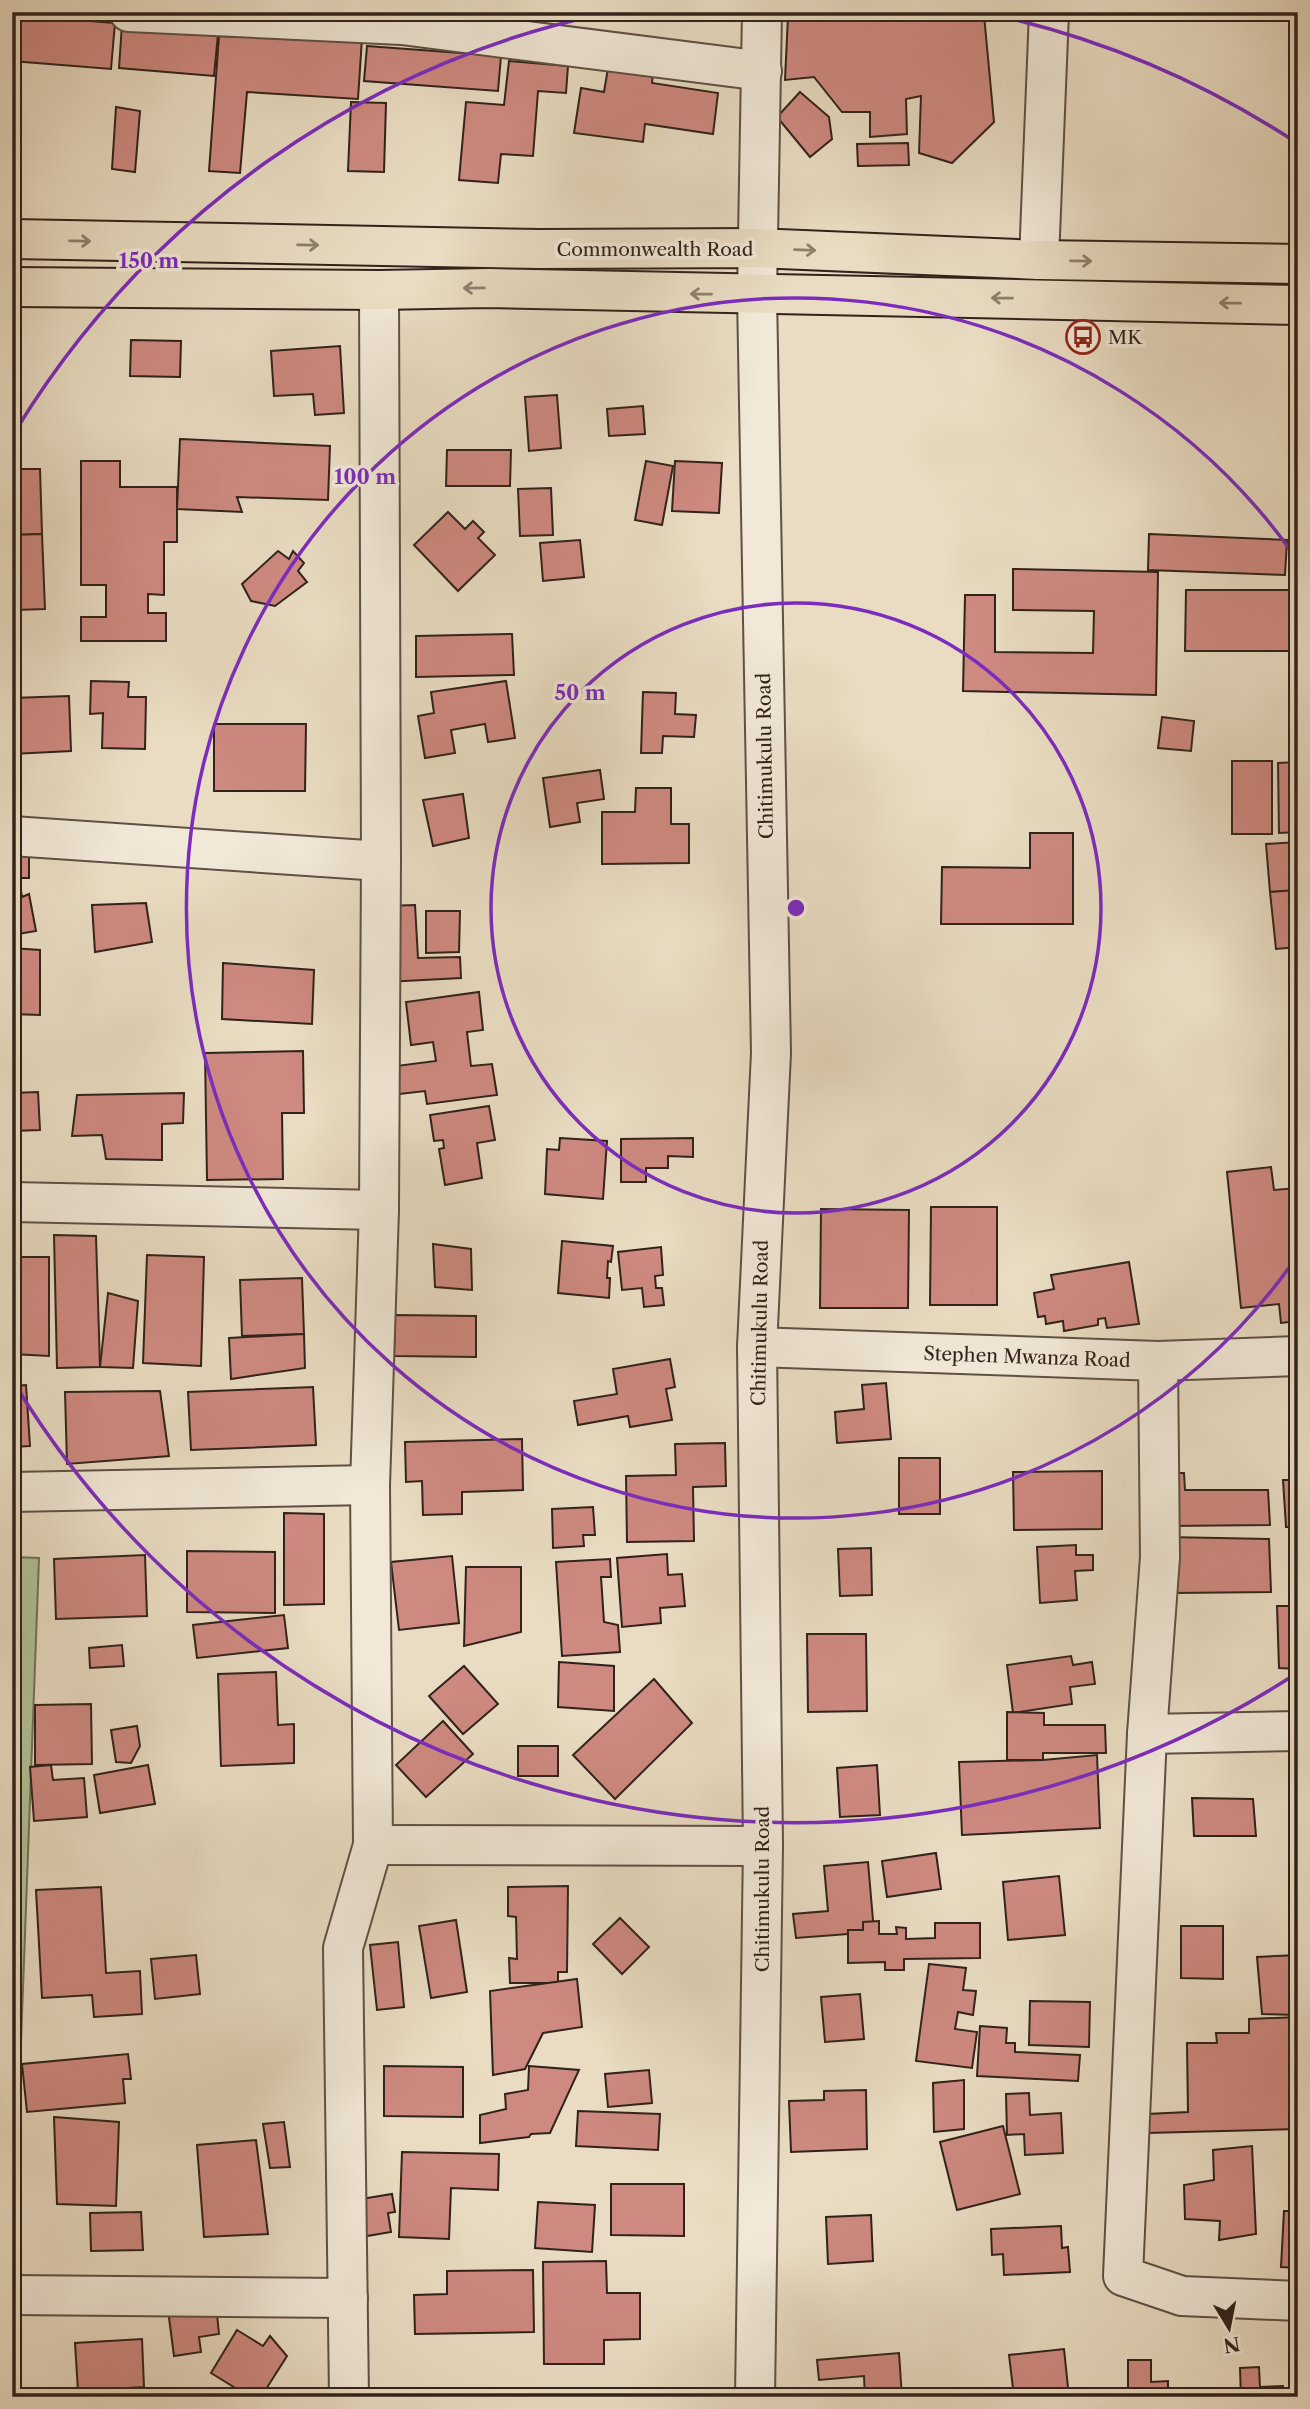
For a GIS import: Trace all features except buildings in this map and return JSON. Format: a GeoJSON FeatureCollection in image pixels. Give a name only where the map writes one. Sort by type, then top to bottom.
{"type":"FeatureCollection","features":[{"type":"Feature","properties":{"kind":"main road","name":"Commonwealth Road"},"geometry":{"type":"LineString","coordinates":[[12,239],[540,249],[757,248],[1039,260],[1298,264]]}},
{"type":"Feature","properties":{"kind":"main road"},"geometry":{"type":"LineString","coordinates":[[12,287],[379,290],[489,288],[1298,305]]}},
{"type":"Feature","properties":{"kind":"street"},"geometry":{"type":"LineString","coordinates":[[129,12],[402,19],[762,71]]}},
{"type":"Feature","properties":{"kind":"street","name":"Chitimukulu Road"},"geometry":{"type":"LineString","coordinates":[[755,2397],[763,1846],[757,1347],[771,1052],[757,295],[762,12]]}},
{"type":"Feature","properties":{"kind":"street"},"geometry":{"type":"LineString","coordinates":[[1039,260],[1049,12]]}},
{"type":"Feature","properties":{"kind":"street"},"geometry":{"type":"LineString","coordinates":[[349,2397],[343,1948],[373,1845],[370,1485],[379,1210],[382,860],[379,290]]}},
{"type":"Feature","properties":{"kind":"street"},"geometry":{"type":"LineString","coordinates":[[12,836],[382,860]]}},
{"type":"Feature","properties":{"kind":"street"},"geometry":{"type":"LineString","coordinates":[[12,1202],[379,1210]]}},
{"type":"Feature","properties":{"kind":"street","name":"Stephen Mwanza Road"},"geometry":{"type":"LineString","coordinates":[[757,1347],[1158,1361],[1298,1356]]}},
{"type":"Feature","properties":{"kind":"street"},"geometry":{"type":"LineString","coordinates":[[1158,1361],[1160,1557],[1147,1734],[1123,2276],[1182,2297],[1298,2301]]}},
{"type":"Feature","properties":{"kind":"street"},"geometry":{"type":"LineString","coordinates":[[12,1492],[370,1485]]}},
{"type":"Feature","properties":{"kind":"street"},"geometry":{"type":"LineString","coordinates":[[1147,1734],[1298,1731]]}},
{"type":"Feature","properties":{"kind":"street"},"geometry":{"type":"LineString","coordinates":[[373,1845],[763,1846]]}},
{"type":"Feature","properties":{"kind":"street"},"geometry":{"type":"LineString","coordinates":[[12,2295],[348,2298]]}},
{"type":"Feature","properties":{"kind":"green space"},"geometry":{"type":"Polygon","coordinates":[[[12,1557],[39,1558],[14,2230],[12,2230],[12,1557]]]}},
{"type":"Feature","properties":{"kind":"place","name":"MK"},"geometry":{"type":"Point","coordinates":[1083,337]}}]}
